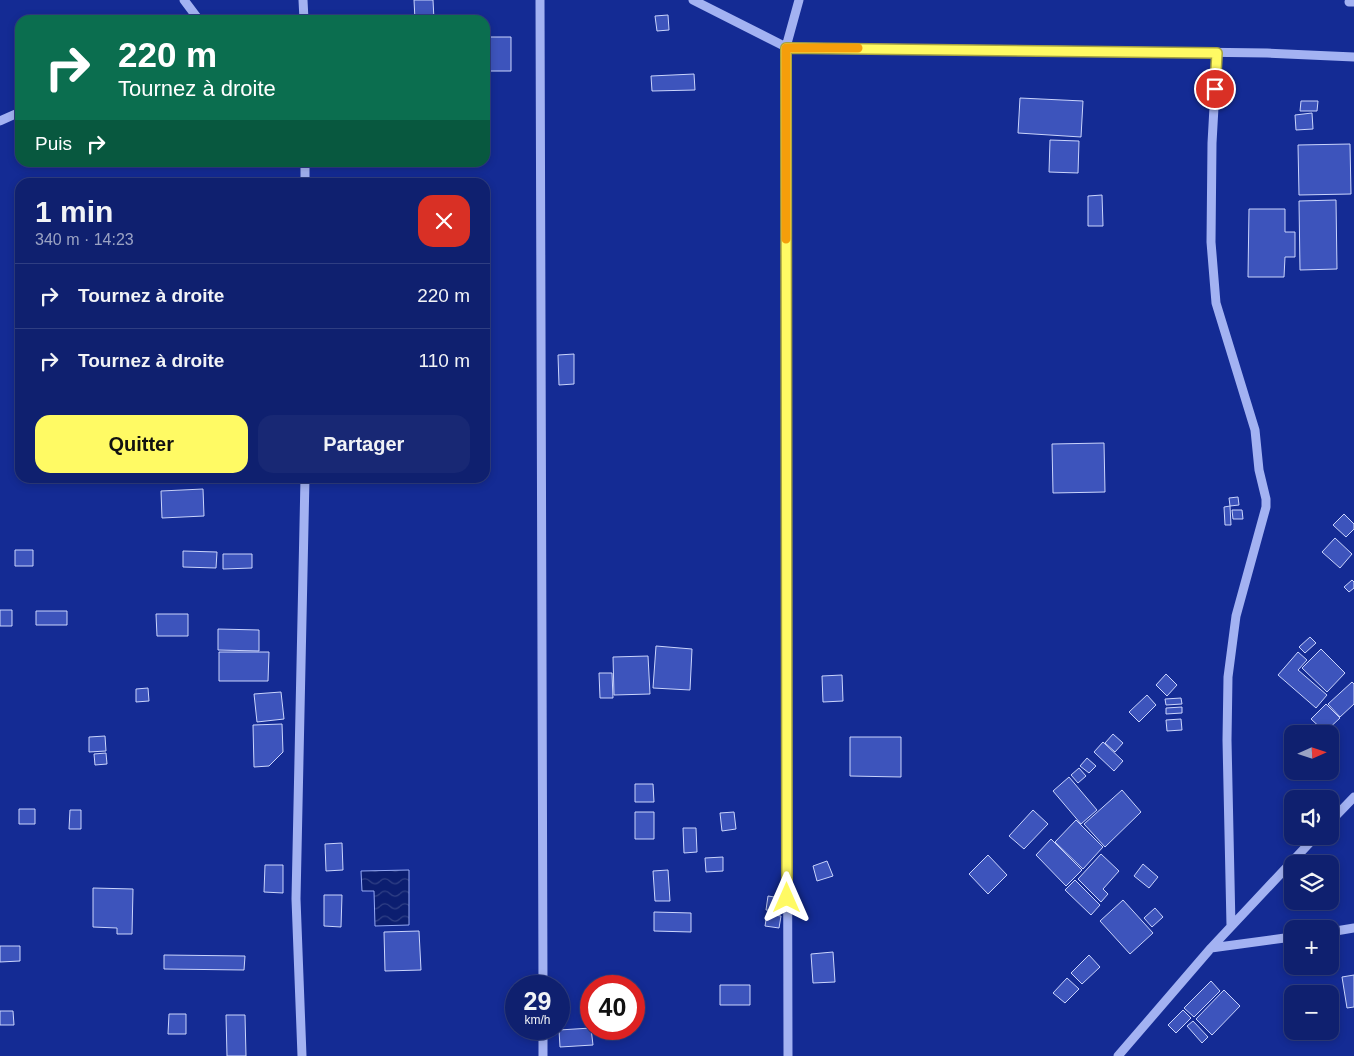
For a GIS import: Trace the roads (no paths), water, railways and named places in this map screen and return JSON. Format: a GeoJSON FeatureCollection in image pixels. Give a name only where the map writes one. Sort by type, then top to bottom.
{"type":"FeatureCollection","features":[{"type":"Feature","properties":{"kind":"street"},"geometry":{"type":"LineString","coordinates":[[184,0],[195,15]]}},
{"type":"Feature","properties":{"kind":"street"},"geometry":{"type":"LineString","coordinates":[[303,0],[304,15]]}},
{"type":"Feature","properties":{"kind":"street"},"geometry":{"type":"LineString","coordinates":[[540,0],[543,975]]}},
{"type":"Feature","properties":{"kind":"street"},"geometry":{"type":"LineString","coordinates":[[693,0],[786,48],[1268,53],[1354,57]]}},
{"type":"Feature","properties":{"kind":"street"},"geometry":{"type":"LineString","coordinates":[[788,1056],[786,48],[799,0]]}},
{"type":"Feature","properties":{"kind":"street"},"geometry":{"type":"LineString","coordinates":[[1217,53],[1212,143],[1211,242],[1216,304],[1255,430],[1259,470],[1266,499],[1266,506],[1236,616],[1228,677],[1227,740],[1231,926]]}},
{"type":"Feature","properties":{"kind":"street"},"geometry":{"type":"LineString","coordinates":[[0,121],[15,114]]}},
{"type":"Feature","properties":{"kind":"street"},"geometry":{"type":"LineString","coordinates":[[302,1056],[296,899],[305,483]]}},
{"type":"Feature","properties":{"kind":"street"},"geometry":{"type":"LineString","coordinates":[[1339,812],[1354,796]]}},
{"type":"Feature","properties":{"kind":"street"},"geometry":{"type":"LineString","coordinates":[[1118,1056],[1211,948],[1308,845]]}},
{"type":"Feature","properties":{"kind":"street"},"geometry":{"type":"LineString","coordinates":[[1339,930],[1354,928]]}},
{"type":"Feature","properties":{"kind":"street"},"geometry":{"type":"LineString","coordinates":[[1211,948],[1284,938]]}},
{"type":"Feature","properties":{"kind":"street"},"geometry":{"type":"LineString","coordinates":[[543,1040],[543,1056]]}},
{"type":"Feature","properties":{"kind":"water"},"geometry":{"type":"Polygon","coordinates":[[[409,870],[409,925],[375,926],[374,891],[362,891],[361,871],[409,870]]]}}]}
